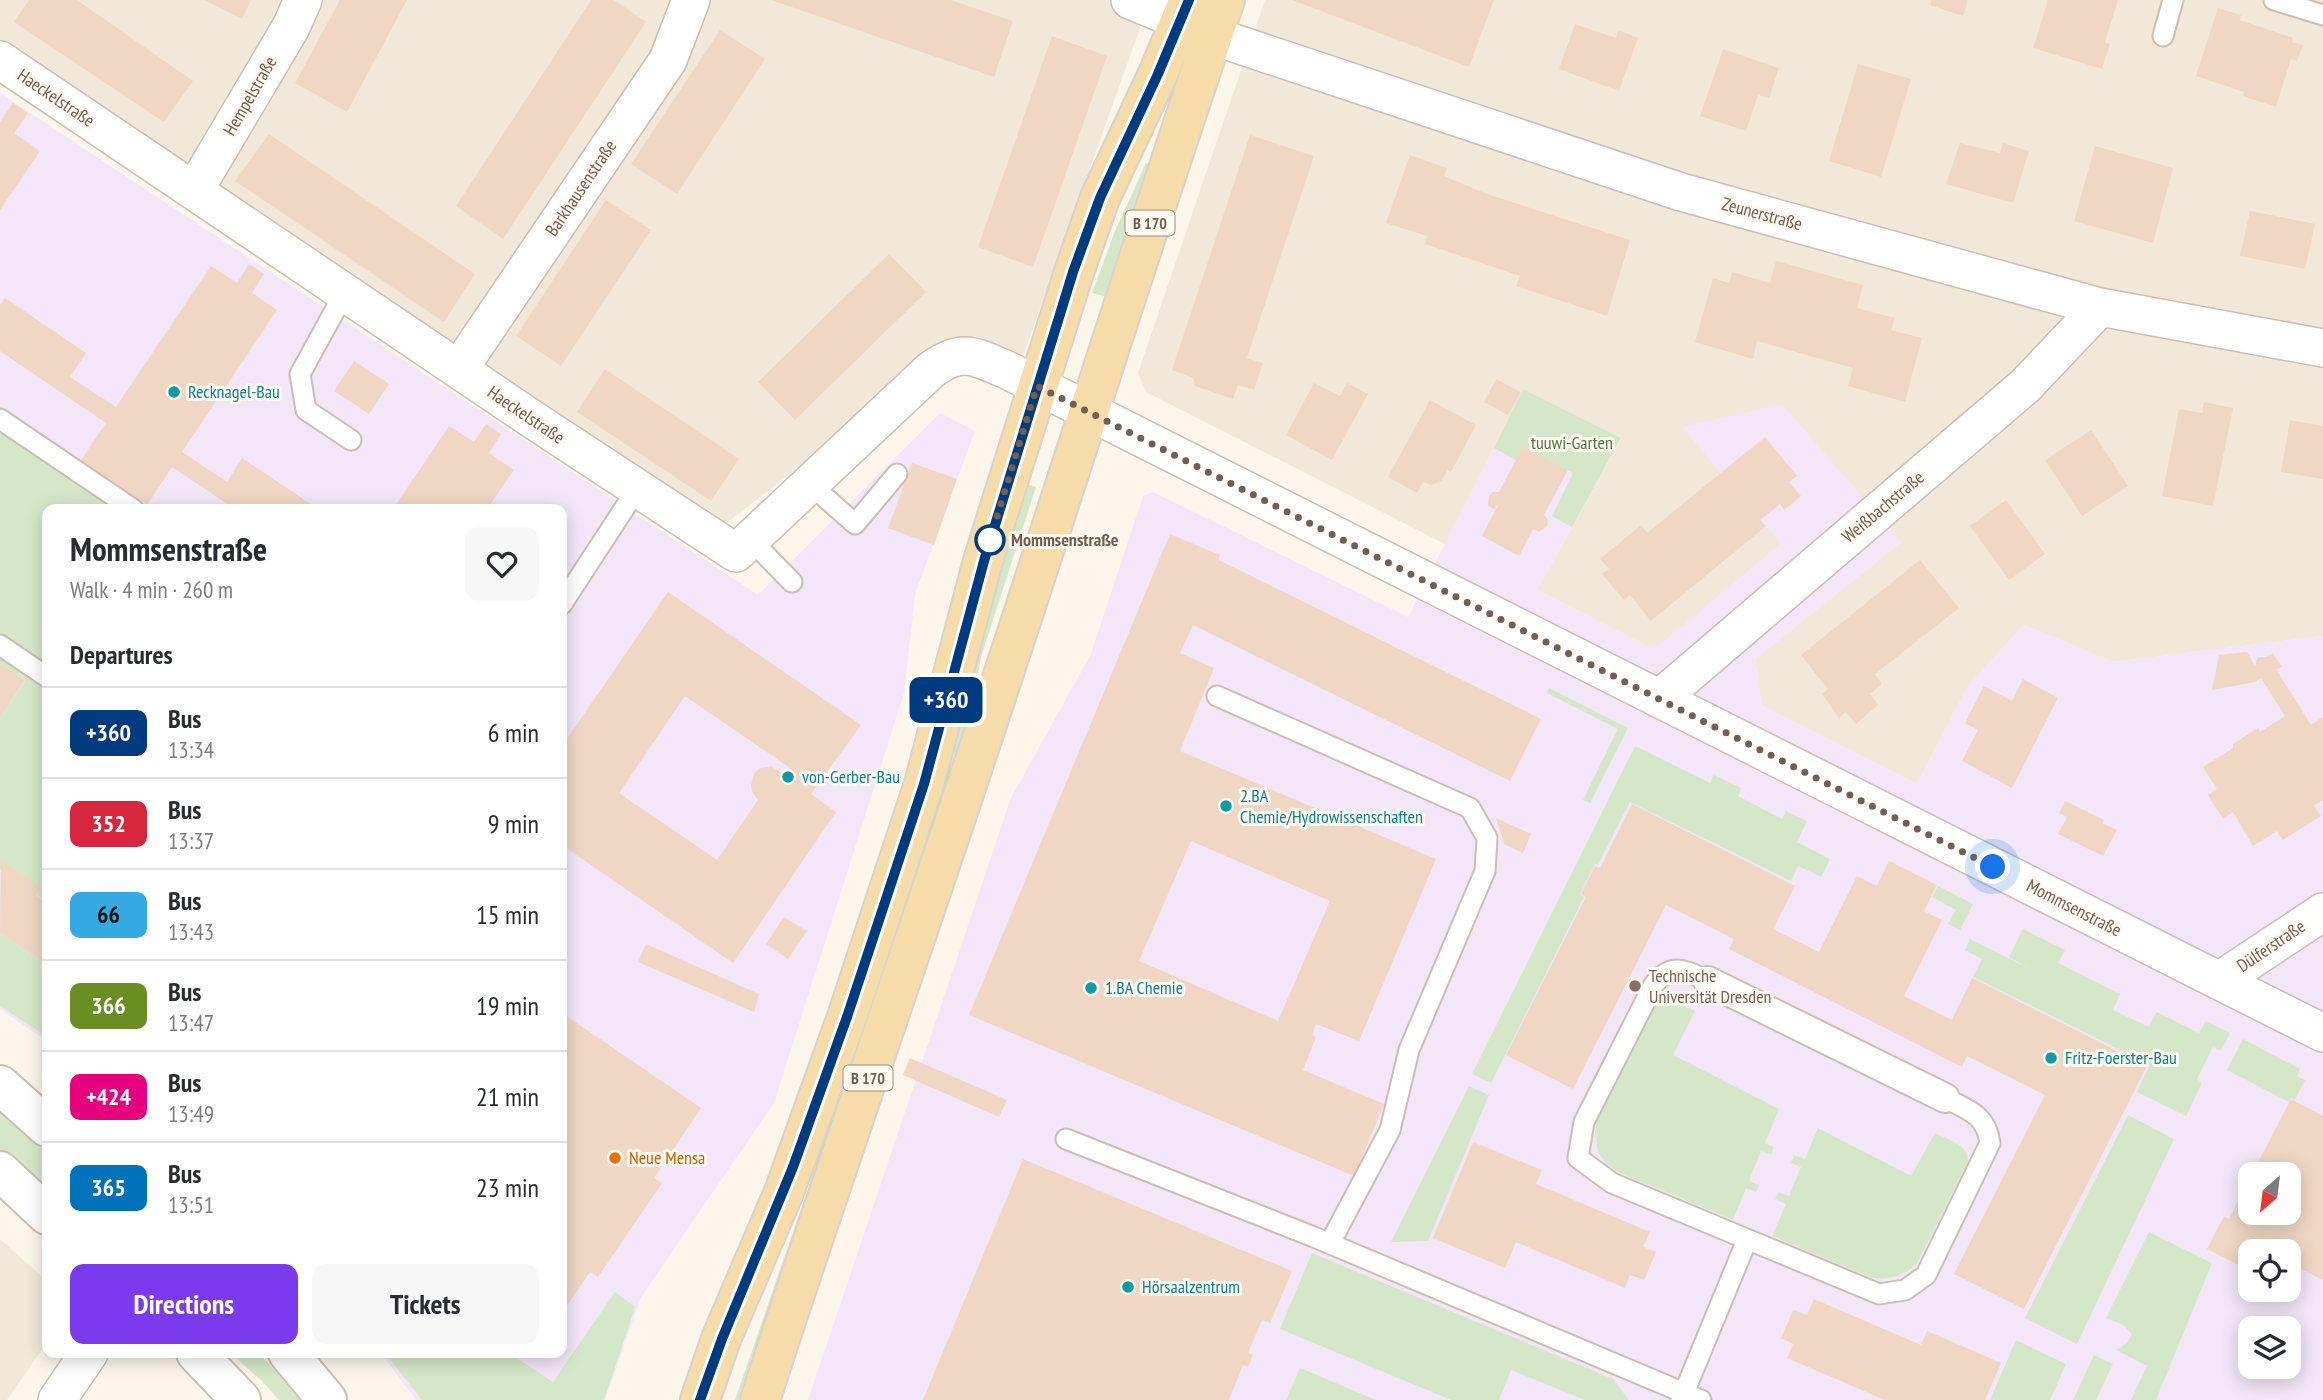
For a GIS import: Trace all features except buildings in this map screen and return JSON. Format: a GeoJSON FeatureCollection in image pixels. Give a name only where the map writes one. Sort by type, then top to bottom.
{"type":"FeatureCollection","features":[{"type":"Feature","properties":{"kind":"main road","name":"B 170"},"geometry":{"type":"LineString","coordinates":[[700,1400],[722,1339],[783,1192],[847,1017],[924,784],[984,561],[1037,386],[1100,198],[1194,19],[1225,0]]}},
{"type":"Feature","properties":{"kind":"main road","name":"B 170"},"geometry":{"type":"LineString","coordinates":[[760,1400],[981,743],[1089,412],[1118,318],[1194,19]]}},
{"type":"Feature","properties":{"kind":"main road"},"geometry":{"type":"LineString","coordinates":[[0,1085],[42,1123]]}},
{"type":"Feature","properties":{"kind":"main road"},"geometry":{"type":"LineString","coordinates":[[0,1171],[42,1210]]}},
{"type":"Feature","properties":{"kind":"main road"},"geometry":{"type":"LineString","coordinates":[[201,1358],[241,1400]]}},
{"type":"Feature","properties":{"kind":"main road"},"geometry":{"type":"LineString","coordinates":[[292,1358],[327,1400]]}},
{"type":"Feature","properties":{"kind":"street","name":"Hempelstraße"},"geometry":{"type":"LineString","coordinates":[[194,191],[291,27],[303,0]]}},
{"type":"Feature","properties":{"kind":"street","name":"Barkhausenstraße"},"geometry":{"type":"LineString","coordinates":[[459,369],[668,60],[691,0]]}},
{"type":"Feature","properties":{"kind":"street","name":"Zeunerstraße"},"geometry":{"type":"LineString","coordinates":[[1130,0],[1194,19],[1681,192],[2100,307],[2323,348]]}},
{"type":"Feature","properties":{"kind":"street","name":"Haeckelstraße"},"geometry":{"type":"LineString","coordinates":[[0,60],[736,553],[750,539]]}},
{"type":"Feature","properties":{"kind":"street","name":"Weißbachstraße"},"geometry":{"type":"LineString","coordinates":[[1658,699],[2025,386],[2100,307]]}},
{"type":"Feature","properties":{"kind":"street"},"geometry":{"type":"LineString","coordinates":[[750,539],[946,358],[964,355],[1007,370],[1037,386]]}},
{"type":"Feature","properties":{"kind":"street","name":"Mommsenstraße"},"geometry":{"type":"LineString","coordinates":[[1037,386],[2323,1033]]}},
{"type":"Feature","properties":{"kind":"street","name":"Dülferstraße"},"geometry":{"type":"LineString","coordinates":[[2219,981],[2323,912]]}},
{"type":"Feature","properties":{"kind":"street"},"geometry":{"type":"LineString","coordinates":[[1708,981],[1945,1098]]}},
{"type":"Feature","properties":{"kind":"street"},"geometry":{"type":"LineString","coordinates":[[57,1400],[86,1358]]}},
{"type":"Feature","properties":{"kind":"lane"},"geometry":{"type":"LineString","coordinates":[[2162,36],[2173,0]]}},
{"type":"Feature","properties":{"kind":"lane"},"geometry":{"type":"LineString","coordinates":[[2274,0],[2323,15]]}},
{"type":"Feature","properties":{"kind":"lane"},"geometry":{"type":"LineString","coordinates":[[345,292],[300,374],[306,410],[351,439]]}},
{"type":"Feature","properties":{"kind":"lane"},"geometry":{"type":"LineString","coordinates":[[0,419],[126,504]]}},
{"type":"Feature","properties":{"kind":"lane"},"geometry":{"type":"LineString","coordinates":[[810,484],[855,524],[897,474]]}},
{"type":"Feature","properties":{"kind":"lane"},"geometry":{"type":"LineString","coordinates":[[567,596],[638,489]]}},
{"type":"Feature","properties":{"kind":"lane"},"geometry":{"type":"LineString","coordinates":[[750,539],[792,582]]}},
{"type":"Feature","properties":{"kind":"lane"},"geometry":{"type":"LineString","coordinates":[[0,645],[42,674]]}},
{"type":"Feature","properties":{"kind":"lane"},"geometry":{"type":"LineString","coordinates":[[1217,696],[1470,808],[1487,838],[1485,872],[1409,1050],[1391,1130],[1330,1243]]}},
{"type":"Feature","properties":{"kind":"lane"},"geometry":{"type":"LineString","coordinates":[[1708,981],[1686,971],[1671,970],[1661,975],[1584,1122],[1578,1158],[1612,1183],[1879,1294],[1906,1290],[1926,1275],[1990,1143],[1983,1119],[1945,1098]]}},
{"type":"Feature","properties":{"kind":"lane"},"geometry":{"type":"LineString","coordinates":[[1066,1139],[1330,1243],[1689,1397],[1746,1240]]}},
{"type":"Feature","properties":{"kind":"shaded area"},"geometry":{"type":"Polygon","coordinates":[[[0,0],[1150,0],[1019,367],[970,347],[820,451],[725,524],[214,183],[0,44],[0,0]]]}},
{"type":"Feature","properties":{"kind":"shaded area"},"geometry":{"type":"Polygon","coordinates":[[[1265,0],[2323,0],[2323,636],[2113,662],[2024,625],[1968,686],[1917,784],[1762,706],[1755,659],[1901,542],[1781,544],[1659,646],[1649,647],[1537,590],[1621,439],[1523,390],[1445,544],[1146,392],[1138,373],[1265,0]]]}},
{"type":"Feature","properties":{"kind":"shaded area"},"geometry":{"type":"Polygon","coordinates":[[[0,93],[758,595],[940,413],[975,431],[915,594],[904,693],[774,1103],[641,1297],[605,1400],[416,1400],[385,1358],[567,1358],[567,504],[42,504],[42,1038],[0,1009],[0,93]]]}},
{"type":"Feature","properties":{"kind":"shaded area","name":"Technische Universität Dresden"},"geometry":{"type":"Polygon","coordinates":[[[1523,389],[1621,438],[1537,590],[1649,647],[1659,645],[1781,544],[1682,427],[1782,404],[1901,542],[1755,659],[1762,706],[1917,784],[1968,686],[2024,625],[2113,662],[2323,636],[2323,1400],[808,1400],[1011,798],[1091,654],[1143,496],[1153,492],[1408,617],[1523,389]]]}},
{"type":"Feature","properties":{"kind":"shaded area"},"geometry":{"type":"Polygon","coordinates":[[[0,1239],[42,1277],[42,1349],[7,1400],[0,1400],[0,1239]]]}},
{"type":"Feature","properties":{"kind":"green space"},"geometry":{"type":"Polygon","coordinates":[[[1222,74],[1144,308],[1138,307],[1214,84],[1222,74]]]}},
{"type":"Feature","properties":{"kind":"green space"},"geometry":{"type":"Polygon","coordinates":[[[1146,163],[1151,164],[1107,297],[1092,293],[1115,231],[1146,163]]]}},
{"type":"Feature","properties":{"kind":"green space","name":"tuuwi-Garten"},"geometry":{"type":"Polygon","coordinates":[[[1523,389],[1621,438],[1572,527],[1552,516],[1573,473],[1523,446],[1516,460],[1494,448],[1523,389]]]}},
{"type":"Feature","properties":{"kind":"green space"},"geometry":{"type":"Polygon","coordinates":[[[0,430],[109,504],[42,504],[42,899],[0,870],[0,718],[25,681],[0,664],[0,430]]]}},
{"type":"Feature","properties":{"kind":"green space"},"geometry":{"type":"Polygon","coordinates":[[[1026,484],[1036,487],[981,657],[967,733],[746,1400],[735,1400],[824,1142],[866,1010],[1026,484]]]}},
{"type":"Feature","properties":{"kind":"green space"},"geometry":{"type":"Polygon","coordinates":[[[1549,688],[1628,728],[1590,803],[1583,800],[1618,729],[1547,693],[1549,688]]]}},
{"type":"Feature","properties":{"kind":"green space"},"geometry":{"type":"Polygon","coordinates":[[[1635,746],[1710,783],[1714,775],[1741,788],[1738,796],[1782,819],[1786,811],[1807,821],[1797,842],[1830,859],[1821,877],[1798,866],[1791,881],[1630,802],[1580,894],[1584,897],[1491,1083],[1472,1074],[1635,746]]]}},
{"type":"Feature","properties":{"kind":"green space"},"geometry":{"type":"Polygon","coordinates":[[[1938,886],[1973,904],[1960,930],[1948,924],[1956,910],[1932,897],[1938,886]]]}},
{"type":"Feature","properties":{"kind":"green space"},"geometry":{"type":"Polygon","coordinates":[[[2023,929],[2065,950],[2058,963],[2120,994],[2113,1010],[2149,1027],[2157,1012],[2199,1033],[2206,1021],[2230,1033],[2221,1051],[2213,1047],[2197,1079],[2202,1083],[2186,1116],[2137,1092],[2150,1065],[1973,977],[1982,959],[1965,950],[1970,939],[2030,969],[2009,957],[2023,929]]]}},
{"type":"Feature","properties":{"kind":"green space"},"geometry":{"type":"Polygon","coordinates":[[[0,933],[42,962],[42,1034],[0,1006],[0,933]]]}},
{"type":"Feature","properties":{"kind":"green space"},"geometry":{"type":"Polygon","coordinates":[[[1670,998],[1695,1011],[1673,1055],[1779,1109],[1765,1143],[1774,1147],[1771,1155],[1761,1151],[1749,1181],[1759,1185],[1756,1192],[1746,1188],[1733,1220],[1618,1172],[1605,1162],[1598,1152],[1595,1133],[1597,1120],[1656,1004],[1670,998]]]}},
{"type":"Feature","properties":{"kind":"green space"},"geometry":{"type":"Polygon","coordinates":[[[2243,1039],[2300,1069],[2297,1076],[2305,1080],[2295,1100],[2291,1098],[2289,1102],[2227,1070],[2243,1039]]]}},
{"type":"Feature","properties":{"kind":"green space"},"geometry":{"type":"Polygon","coordinates":[[[1469,1086],[1489,1095],[1428,1241],[1391,1242],[1469,1086]]]}},
{"type":"Feature","properties":{"kind":"green space"},"geometry":{"type":"Polygon","coordinates":[[[0,1111],[42,1149],[42,1187],[0,1150],[0,1111]]]}},
{"type":"Feature","properties":{"kind":"green space"},"geometry":{"type":"Polygon","coordinates":[[[2128,1115],[2174,1139],[2077,1344],[2025,1318],[2128,1115]]]}},
{"type":"Feature","properties":{"kind":"green space"},"geometry":{"type":"Polygon","coordinates":[[[1818,1128],[1911,1176],[1935,1133],[1957,1143],[1965,1151],[1968,1162],[1917,1263],[1902,1274],[1891,1278],[1872,1278],[1772,1236],[1786,1204],[1775,1199],[1779,1192],[1789,1196],[1801,1167],[1791,1163],[1794,1155],[1805,1159],[1818,1128]]]}},
{"type":"Feature","properties":{"kind":"green space"},"geometry":{"type":"Polygon","coordinates":[[[2149,1232],[2212,1263],[2156,1400],[2131,1400],[2147,1366],[2116,1350],[2127,1343],[2132,1334],[2123,1325],[2106,1318],[2149,1232]]]}},
{"type":"Feature","properties":{"kind":"green space"},"geometry":{"type":"Polygon","coordinates":[[[1312,1253],[1613,1379],[1629,1400],[1585,1400],[1511,1370],[1499,1400],[1451,1400],[1280,1329],[1312,1253]]]}},
{"type":"Feature","properties":{"kind":"green space"},"geometry":{"type":"Polygon","coordinates":[[[615,1292],[635,1307],[604,1400],[422,1400],[389,1358],[517,1358],[553,1382],[615,1292]]]}},
{"type":"Feature","properties":{"kind":"green space"},"geometry":{"type":"Polygon","coordinates":[[[2016,1340],[2066,1364],[2050,1400],[1990,1400],[2016,1340]]]}},
{"type":"Feature","properties":{"kind":"green space"},"geometry":{"type":"Polygon","coordinates":[[[2094,1355],[2113,1364],[2096,1400],[2073,1400],[2094,1355]]]}},
{"type":"Feature","properties":{"kind":"green space"},"geometry":{"type":"Polygon","coordinates":[[[236,1358],[263,1358],[301,1400],[279,1400],[236,1358]]]}},
{"type":"Feature","properties":{"kind":"green space"},"geometry":{"type":"Polygon","coordinates":[[[1300,1368],[1376,1400],[1286,1400],[1300,1368]]]}},
{"type":"Feature","properties":{"kind":"bus line","name":"+360"},"geometry":{"type":"LineString","coordinates":[[700,1400],[722,1339],[793,1167],[847,1017],[924,784],[984,561],[1073,272],[1100,198],[1189,0]]}},
{"type":"Feature","properties":{"kind":"place","name":"Recknagel-Bau"},"geometry":{"type":"Point","coordinates":[174,392]}},
{"type":"Feature","properties":{"kind":"place","name":"Mommsenstraße"},"geometry":{"type":"Point","coordinates":[990,540]}},
{"type":"Feature","properties":{"kind":"place","name":"von-Gerber-Bau"},"geometry":{"type":"Point","coordinates":[788,777]}},
{"type":"Feature","properties":{"kind":"place","name":"2.BA Chemie/Hydrowissenschaften"},"geometry":{"type":"Point","coordinates":[1226,806]}},
{"type":"Feature","properties":{"kind":"place","name":"Technische Universität Dresden"},"geometry":{"type":"Point","coordinates":[1635,986]}},
{"type":"Feature","properties":{"kind":"place","name":"1.BA Chemie"},"geometry":{"type":"Point","coordinates":[1091,988]}},
{"type":"Feature","properties":{"kind":"place","name":"Fritz-Foerster-Bau"},"geometry":{"type":"Point","coordinates":[2051,1058]}},
{"type":"Feature","properties":{"kind":"place","name":"Neue Mensa"},"geometry":{"type":"Point","coordinates":[615,1158]}},
{"type":"Feature","properties":{"kind":"place","name":"Hörsaalzentrum"},"geometry":{"type":"Point","coordinates":[1128,1287]}},
{"type":"Feature","properties":{"kind":"route"},"geometry":{"type":"LineString","coordinates":[[990,540],[1037,386],[1993,867]]}}]}
